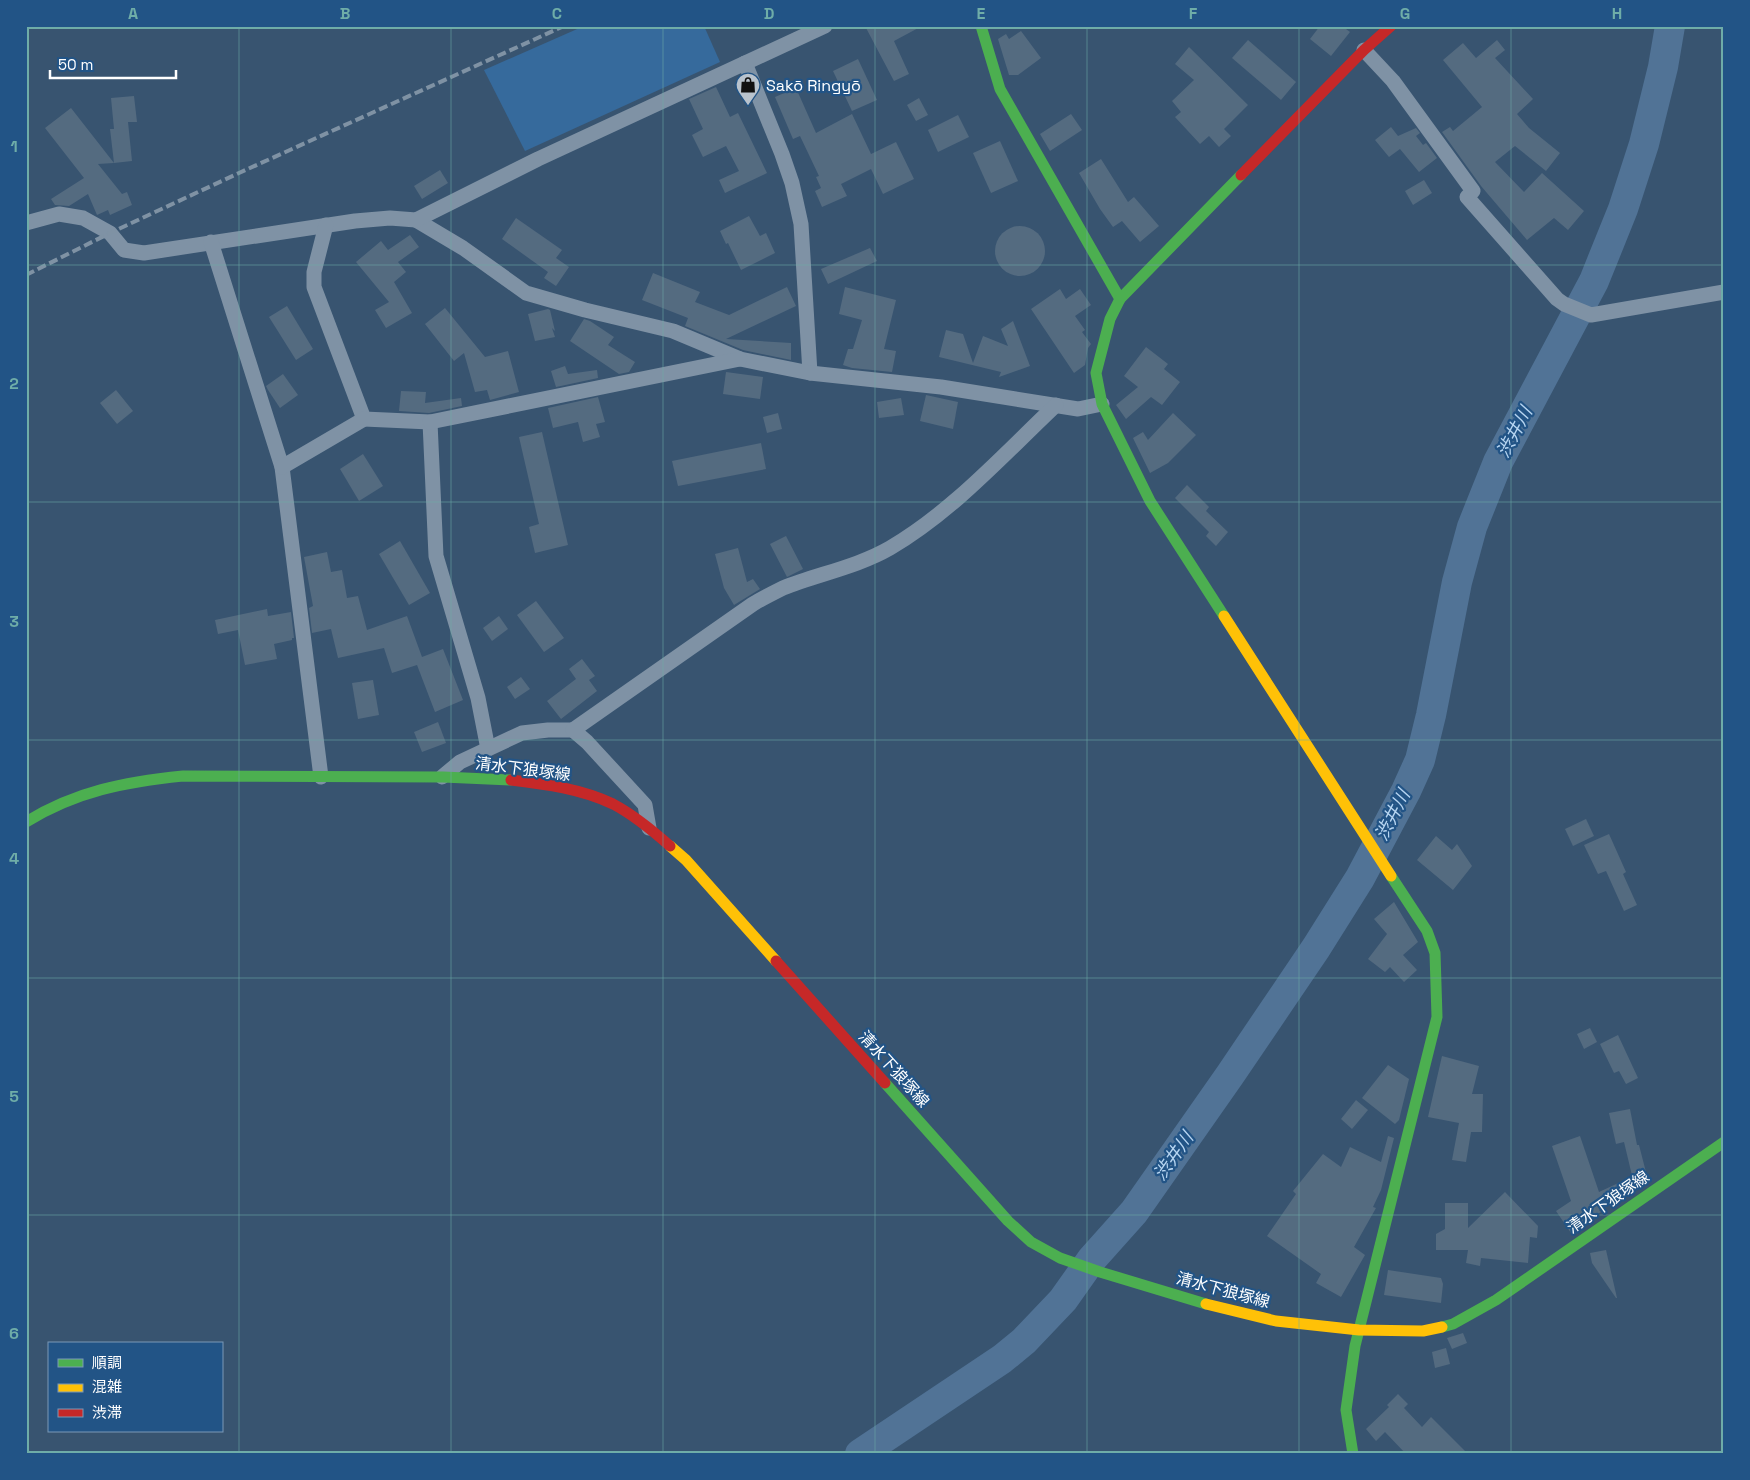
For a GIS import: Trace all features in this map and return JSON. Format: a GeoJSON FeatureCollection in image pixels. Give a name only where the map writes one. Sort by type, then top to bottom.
{"type":"FeatureCollection","features":[{"type":"Feature","properties":{"kind":"main road"},"geometry":{"type":"LineString","coordinates":[[982,26],[1000,89],[1120,299]]}},
{"type":"Feature","properties":{"kind":"main road"},"geometry":{"type":"LineString","coordinates":[[1353,1454],[1346,1410],[1359,1330],[1437,1017],[1435,954],[1427,931],[1150,501],[1102,404],[1096,373],[1110,319],[1120,299],[1364,50],[1391,26]]}},
{"type":"Feature","properties":{"kind":"main road","name":"清水下狼塚線"},"geometry":{"type":"LineString","coordinates":[[26,822],[64,802],[104,787],[144,779],[183,776],[442,777],[498,780],[543,785],[578,792],[612,804],[649,828],[686,860],[1008,1221],[1031,1242],[1060,1258],[1100,1272],[1195,1301],[1276,1321],[1359,1330],[1423,1331],[1453,1324],[1496,1300],[1724,1142]]}},
{"type":"Feature","properties":{"kind":"street"},"geometry":{"type":"LineString","coordinates":[[416,220],[538,159],[825,26]]}},
{"type":"Feature","properties":{"kind":"street"},"geometry":{"type":"LineString","coordinates":[[1364,50],[1393,81],[1473,192],[1467,197],[1556,299],[1591,315],[1724,292]]}},
{"type":"Feature","properties":{"kind":"street"},"geometry":{"type":"LineString","coordinates":[[745,63],[792,183],[801,224],[810,373]]}},
{"type":"Feature","properties":{"kind":"street"},"geometry":{"type":"LineString","coordinates":[[26,223],[59,214],[83,218],[110,233],[124,250],[144,253],[326,225],[390,218],[416,220],[463,248],[526,294],[673,331],[740,359],[810,373],[941,387],[1078,408],[1102,404]]}},
{"type":"Feature","properties":{"kind":"street"},"geometry":{"type":"LineString","coordinates":[[326,225],[314,272],[314,287],[364,419]]}},
{"type":"Feature","properties":{"kind":"street"},"geometry":{"type":"LineString","coordinates":[[211,242],[282,467],[321,777]]}},
{"type":"Feature","properties":{"kind":"street"},"geometry":{"type":"LineString","coordinates":[[282,467],[364,419],[430,422],[740,359]]}},
{"type":"Feature","properties":{"kind":"street"},"geometry":{"type":"LineString","coordinates":[[442,777],[460,762],[522,734],[548,730],[573,730],[753,604],[783,588],[864,560],[889,548],[957,500],[1056,405]]}},
{"type":"Feature","properties":{"kind":"street"},"geometry":{"type":"LineString","coordinates":[[430,422],[436,556],[478,698],[488,749]]}},
{"type":"Feature","properties":{"kind":"street"},"geometry":{"type":"LineString","coordinates":[[573,730],[587,742],[645,805],[649,828]]}},
{"type":"Feature","properties":{"kind":"shaded area"},"geometry":{"type":"Polygon","coordinates":[[[584,26],[704,26],[720,62],[525,151],[484,70],[584,26]]]}},
{"type":"Feature","properties":{"kind":"building"},"geometry":{"type":"Polygon","coordinates":[[[865,26],[922,26],[894,41],[909,74],[894,81],[865,26]]]}},
{"type":"Feature","properties":{"kind":"building"},"geometry":{"type":"Polygon","coordinates":[[[1320,26],[1342,26],[1350,32],[1331,56],[1310,39],[1320,26]]]}},
{"type":"Feature","properties":{"kind":"building"},"geometry":{"type":"Polygon","coordinates":[[[1021,31],[1041,58],[1018,75],[1009,75],[998,39],[1006,34],[1009,39],[1021,31]]]}},
{"type":"Feature","properties":{"kind":"building"},"geometry":{"type":"Polygon","coordinates":[[[1248,40],[1296,82],[1281,100],[1232,58],[1248,40]]]}},
{"type":"Feature","properties":{"kind":"building"},"geometry":{"type":"Polygon","coordinates":[[[1497,40],[1505,50],[1495,58],[1533,99],[1517,114],[1529,128],[1560,153],[1546,171],[1515,146],[1495,162],[1524,192],[1542,173],[1584,211],[1568,230],[1554,218],[1527,240],[1481,186],[1442,132],[1450,127],[1453,131],[1482,107],[1443,60],[1463,43],[1476,58],[1497,40]]]}},
{"type":"Feature","properties":{"kind":"building"},"geometry":{"type":"Polygon","coordinates":[[[1189,47],[1248,105],[1224,129],[1231,136],[1219,147],[1209,136],[1200,144],[1175,117],[1181,112],[1172,101],[1194,80],[1175,64],[1189,47]]]}},
{"type":"Feature","properties":{"kind":"building"},"geometry":{"type":"Polygon","coordinates":[[[858,59],[877,100],[852,111],[833,71],[858,59]]]}},
{"type":"Feature","properties":{"kind":"building"},"geometry":{"type":"Polygon","coordinates":[[[716,87],[730,117],[738,113],[767,173],[725,193],[719,180],[739,171],[726,146],[703,157],[692,135],[703,129],[689,99],[716,87]]]}},
{"type":"Feature","properties":{"kind":"building"},"geometry":{"type":"Polygon","coordinates":[[[796,88],[816,133],[852,114],[871,154],[896,142],[914,179],[883,194],[871,169],[841,184],[847,196],[822,207],[815,191],[821,188],[816,177],[819,176],[800,136],[793,139],[775,97],[796,88]]]}},
{"type":"Feature","properties":{"kind":"building"},"geometry":{"type":"Polygon","coordinates":[[[134,96],[137,122],[128,122],[132,161],[114,163],[110,129],[114,129],[111,98],[134,96]]]}},
{"type":"Feature","properties":{"kind":"building"},"geometry":{"type":"Polygon","coordinates":[[[919,98],[928,115],[916,121],[907,105],[919,98]]]}},
{"type":"Feature","properties":{"kind":"building"},"geometry":{"type":"Polygon","coordinates":[[[71,108],[114,163],[98,164],[122,194],[127,192],[132,205],[110,215],[108,210],[97,215],[88,194],[69,206],[55,205],[51,199],[84,178],[45,128],[71,108]]]}},
{"type":"Feature","properties":{"kind":"building"},"geometry":{"type":"Polygon","coordinates":[[[1071,114],[1082,130],[1050,151],[1040,134],[1071,114]]]}},
{"type":"Feature","properties":{"kind":"building"},"geometry":{"type":"Polygon","coordinates":[[[958,115],[969,137],[938,152],[928,130],[958,115]]]}},
{"type":"Feature","properties":{"kind":"building"},"geometry":{"type":"Polygon","coordinates":[[[1391,127],[1398,136],[1416,128],[1420,133],[1416,136],[1423,145],[1426,143],[1437,158],[1419,172],[1400,149],[1389,157],[1375,140],[1391,127]]]}},
{"type":"Feature","properties":{"kind":"building"},"geometry":{"type":"Polygon","coordinates":[[[1000,141],[1018,181],[991,193],[973,153],[1000,141]]]}},
{"type":"Feature","properties":{"kind":"building"},"geometry":{"type":"Polygon","coordinates":[[[1101,159],[1128,202],[1134,197],[1159,226],[1140,242],[1122,221],[1113,227],[1079,173],[1101,159]]]}},
{"type":"Feature","properties":{"kind":"building"},"geometry":{"type":"Polygon","coordinates":[[[440,170],[448,183],[422,199],[414,186],[440,170]]]}},
{"type":"Feature","properties":{"kind":"building"},"geometry":{"type":"Polygon","coordinates":[[[1424,180],[1432,193],[1413,205],[1405,191],[1424,180]]]}},
{"type":"Feature","properties":{"kind":"building"},"geometry":{"type":"Polygon","coordinates":[[[749,216],[760,236],[766,233],[775,253],[741,270],[720,231],[749,216]]]}},
{"type":"Feature","properties":{"kind":"building"},"geometry":{"type":"Polygon","coordinates":[[[516,218],[562,250],[556,258],[569,267],[556,286],[544,278],[548,272],[502,239],[516,218]]]}},
{"type":"Feature","properties":{"kind":"building"},"geometry":{"type":"Polygon","coordinates":[[[1015,226],[1025,226],[1038,233],[1045,246],[1045,256],[1038,269],[1025,276],[1015,276],[1006,272],[999,265],[995,256],[995,246],[999,237],[1006,230],[1015,226]]]}},
{"type":"Feature","properties":{"kind":"building"},"geometry":{"type":"Polygon","coordinates":[[[410,235],[419,247],[398,262],[406,272],[394,282],[412,313],[386,328],[375,310],[389,302],[356,262],[381,241],[388,250],[410,235]]]}},
{"type":"Feature","properties":{"kind":"building"},"geometry":{"type":"Polygon","coordinates":[[[870,248],[877,261],[828,284],[821,269],[870,248]]]}},
{"type":"Feature","properties":{"kind":"building"},"geometry":{"type":"Polygon","coordinates":[[[653,273],[700,292],[695,302],[729,315],[787,287],[796,306],[726,339],[791,343],[791,360],[743,350],[685,326],[688,318],[642,300],[653,273]]]}},
{"type":"Feature","properties":{"kind":"building"},"geometry":{"type":"Polygon","coordinates":[[[845,287],[896,300],[884,349],[896,351],[892,372],[852,368],[843,365],[848,349],[853,349],[862,320],[839,314],[845,287]]]}},
{"type":"Feature","properties":{"kind":"building"},"geometry":{"type":"Polygon","coordinates":[[[1060,289],[1066,299],[1080,289],[1091,305],[1075,316],[1085,330],[1082,332],[1091,344],[1088,348],[1085,365],[1074,373],[1031,309],[1060,289]]]}},
{"type":"Feature","properties":{"kind":"building"},"geometry":{"type":"Polygon","coordinates":[[[287,306],[313,349],[296,360],[269,317],[287,306]]]}},
{"type":"Feature","properties":{"kind":"building"},"geometry":{"type":"Polygon","coordinates":[[[445,308],[485,357],[508,351],[519,392],[490,400],[487,390],[475,392],[464,353],[454,361],[425,324],[445,308]]]}},
{"type":"Feature","properties":{"kind":"building"},"geometry":{"type":"Polygon","coordinates":[[[550,310],[555,337],[535,341],[528,314],[550,310]]]}},
{"type":"Feature","properties":{"kind":"building"},"geometry":{"type":"Polygon","coordinates":[[[584,319],[614,337],[608,345],[635,362],[629,372],[619,374],[570,341],[584,319]]]}},
{"type":"Feature","properties":{"kind":"building"},"geometry":{"type":"Polygon","coordinates":[[[1013,321],[1030,366],[999,377],[1001,372],[939,357],[946,330],[963,334],[973,363],[983,336],[1008,346],[1001,329],[1013,321]]]}},
{"type":"Feature","properties":{"kind":"building"},"geometry":{"type":"Polygon","coordinates":[[[1146,347],[1168,364],[1164,369],[1180,382],[1162,405],[1151,397],[1126,419],[1116,405],[1138,387],[1124,376],[1146,347]]]}},
{"type":"Feature","properties":{"kind":"building"},"geometry":{"type":"Polygon","coordinates":[[[565,366],[568,374],[597,370],[598,378],[556,387],[551,371],[565,366]]]}},
{"type":"Feature","properties":{"kind":"building"},"geometry":{"type":"Polygon","coordinates":[[[726,372],[763,377],[760,399],[723,394],[726,372]]]}},
{"type":"Feature","properties":{"kind":"building"},"geometry":{"type":"Polygon","coordinates":[[[283,374],[298,395],[280,408],[266,386],[283,374]]]}},
{"type":"Feature","properties":{"kind":"building"},"geometry":{"type":"Polygon","coordinates":[[[116,390],[133,411],[117,424],[100,403],[116,390]]]}},
{"type":"Feature","properties":{"kind":"building"},"geometry":{"type":"Polygon","coordinates":[[[401,391],[426,392],[425,403],[461,398],[462,406],[429,413],[399,411],[401,391]]]}},
{"type":"Feature","properties":{"kind":"building"},"geometry":{"type":"Polygon","coordinates":[[[926,395],[958,402],[953,429],[920,421],[926,395]]]}},
{"type":"Feature","properties":{"kind":"building"},"geometry":{"type":"Polygon","coordinates":[[[598,397],[605,422],[596,424],[600,437],[583,442],[578,422],[553,428],[548,408],[598,397]]]}},
{"type":"Feature","properties":{"kind":"building"},"geometry":{"type":"Polygon","coordinates":[[[901,398],[904,415],[879,418],[877,402],[901,398]]]}},
{"type":"Feature","properties":{"kind":"building"},"geometry":{"type":"Polygon","coordinates":[[[778,413],[782,429],[767,433],[763,417],[778,413]]]}},
{"type":"Feature","properties":{"kind":"building"},"geometry":{"type":"Polygon","coordinates":[[[1173,413],[1196,435],[1168,463],[1150,473],[1133,438],[1143,432],[1148,440],[1173,413]]]}},
{"type":"Feature","properties":{"kind":"building"},"geometry":{"type":"Polygon","coordinates":[[[542,432],[568,545],[535,553],[529,527],[539,524],[519,437],[542,432]]]}},
{"type":"Feature","properties":{"kind":"building"},"geometry":{"type":"Polygon","coordinates":[[[761,443],[766,469],[678,486],[672,461],[761,443]]]}},
{"type":"Feature","properties":{"kind":"building"},"geometry":{"type":"Polygon","coordinates":[[[363,454],[383,486],[359,501],[340,469],[363,454]]]}},
{"type":"Feature","properties":{"kind":"building"},"geometry":{"type":"Polygon","coordinates":[[[1187,485],[1209,507],[1206,511],[1228,532],[1216,546],[1206,536],[1209,532],[1175,498],[1187,485]]]}},
{"type":"Feature","properties":{"kind":"building"},"geometry":{"type":"Polygon","coordinates":[[[786,536],[803,569],[787,577],[770,544],[786,536]]]}},
{"type":"Feature","properties":{"kind":"building"},"geometry":{"type":"Polygon","coordinates":[[[400,541],[430,593],[409,605],[379,554],[400,541]]]}},
{"type":"Feature","properties":{"kind":"building"},"geometry":{"type":"Polygon","coordinates":[[[738,548],[747,582],[753,579],[760,589],[734,605],[724,588],[715,554],[738,548]]]}},
{"type":"Feature","properties":{"kind":"building"},"geometry":{"type":"Polygon","coordinates":[[[327,552],[331,572],[342,570],[347,598],[358,596],[367,630],[407,616],[422,657],[443,649],[463,700],[435,712],[417,665],[392,673],[384,648],[338,658],[331,629],[312,633],[309,608],[313,606],[304,557],[327,552]]]}},
{"type":"Feature","properties":{"kind":"building"},"geometry":{"type":"Polygon","coordinates":[[[536,601],[564,638],[544,652],[517,615],[536,601]]]}},
{"type":"Feature","properties":{"kind":"building"},"geometry":{"type":"Polygon","coordinates":[[[267,609],[268,616],[291,612],[294,638],[274,644],[277,659],[245,665],[238,630],[218,634],[215,620],[267,609]]]}},
{"type":"Feature","properties":{"kind":"building"},"geometry":{"type":"Polygon","coordinates":[[[499,616],[508,629],[492,641],[483,628],[499,616]]]}},
{"type":"Feature","properties":{"kind":"building"},"geometry":{"type":"Polygon","coordinates":[[[582,659],[595,676],[589,680],[597,691],[561,719],[547,701],[576,679],[569,669],[582,659]]]}},
{"type":"Feature","properties":{"kind":"building"},"geometry":{"type":"Polygon","coordinates":[[[521,677],[530,689],[515,699],[507,687],[521,677]]]}},
{"type":"Feature","properties":{"kind":"building"},"geometry":{"type":"Polygon","coordinates":[[[373,680],[379,715],[358,719],[352,683],[373,680]]]}},
{"type":"Feature","properties":{"kind":"building"},"geometry":{"type":"Polygon","coordinates":[[[438,722],[446,743],[422,752],[414,732],[438,722]]]}},
{"type":"Feature","properties":{"kind":"building"},"geometry":{"type":"Polygon","coordinates":[[[1586,819],[1594,836],[1573,846],[1565,829],[1586,819]]]}},
{"type":"Feature","properties":{"kind":"building"},"geometry":{"type":"Polygon","coordinates":[[[1609,834],[1626,872],[1623,874],[1637,905],[1624,911],[1606,871],[1598,874],[1584,845],[1609,834]]]}},
{"type":"Feature","properties":{"kind":"building"},"geometry":{"type":"Polygon","coordinates":[[[1436,836],[1452,850],[1457,844],[1472,866],[1453,890],[1417,860],[1436,836]]]}},
{"type":"Feature","properties":{"kind":"building"},"geometry":{"type":"Polygon","coordinates":[[[1394,902],[1418,942],[1403,955],[1417,970],[1404,982],[1390,967],[1385,972],[1368,959],[1387,934],[1374,919],[1394,902]]]}},
{"type":"Feature","properties":{"kind":"building"},"geometry":{"type":"Polygon","coordinates":[[[1590,1028],[1597,1042],[1584,1049],[1577,1034],[1590,1028]]]}},
{"type":"Feature","properties":{"kind":"building"},"geometry":{"type":"Polygon","coordinates":[[[1618,1035],[1638,1078],[1626,1084],[1619,1071],[1614,1073],[1600,1044],[1618,1035]]]}},
{"type":"Feature","properties":{"kind":"building"},"geometry":{"type":"Polygon","coordinates":[[[1442,1056],[1479,1066],[1472,1094],[1483,1094],[1482,1132],[1471,1132],[1466,1162],[1452,1160],[1459,1123],[1428,1117],[1442,1056]]]}},
{"type":"Feature","properties":{"kind":"building"},"geometry":{"type":"Polygon","coordinates":[[[1388,1065],[1409,1079],[1399,1120],[1395,1124],[1362,1098],[1388,1065]]]}},
{"type":"Feature","properties":{"kind":"building"},"geometry":{"type":"Polygon","coordinates":[[[1356,1100],[1368,1110],[1352,1129],[1341,1119],[1356,1100]]]}},
{"type":"Feature","properties":{"kind":"building"},"geometry":{"type":"Polygon","coordinates":[[[1630,1109],[1637,1145],[1639,1145],[1648,1180],[1635,1188],[1624,1142],[1616,1144],[1609,1113],[1630,1109]]]}},
{"type":"Feature","properties":{"kind":"building"},"geometry":{"type":"Polygon","coordinates":[[[1388,1136],[1394,1138],[1381,1190],[1373,1207],[1376,1208],[1354,1247],[1365,1255],[1341,1297],[1316,1283],[1321,1274],[1267,1236],[1296,1194],[1293,1191],[1323,1154],[1341,1167],[1350,1147],[1381,1162],[1388,1136]]]}},
{"type":"Feature","properties":{"kind":"building"},"geometry":{"type":"Polygon","coordinates":[[[1580,1136],[1599,1192],[1627,1179],[1632,1190],[1599,1210],[1601,1212],[1571,1233],[1556,1211],[1571,1201],[1552,1146],[1580,1136]]]}},
{"type":"Feature","properties":{"kind":"building"},"geometry":{"type":"Polygon","coordinates":[[[1505,1192],[1538,1226],[1537,1238],[1530,1237],[1528,1263],[1481,1258],[1480,1266],[1466,1263],[1468,1250],[1436,1250],[1436,1234],[1445,1229],[1445,1203],[1468,1203],[1468,1228],[1505,1192]]]}},
{"type":"Feature","properties":{"kind":"building"},"geometry":{"type":"Polygon","coordinates":[[[1606,1250],[1617,1298],[1592,1263],[1590,1253],[1606,1250]]]}},
{"type":"Feature","properties":{"kind":"building"},"geometry":{"type":"Polygon","coordinates":[[[1388,1270],[1441,1278],[1443,1284],[1441,1303],[1384,1295],[1388,1270]]]}},
{"type":"Feature","properties":{"kind":"building"},"geometry":{"type":"Polygon","coordinates":[[[1463,1333],[1467,1343],[1452,1349],[1447,1338],[1463,1333]]]}},
{"type":"Feature","properties":{"kind":"building"},"geometry":{"type":"Polygon","coordinates":[[[1446,1348],[1450,1364],[1435,1368],[1432,1352],[1446,1348]]]}},
{"type":"Feature","properties":{"kind":"building"},"geometry":{"type":"Polygon","coordinates":[[[1398,1394],[1408,1404],[1404,1408],[1422,1427],[1431,1417],[1468,1454],[1406,1454],[1385,1432],[1376,1441],[1366,1429],[1389,1407],[1387,1405],[1398,1394]]]}},
{"type":"Feature","properties":{"kind":"waterway","name":"渋井川"},"geometry":{"type":"LineString","coordinates":[[860,1454],[1002,1359],[1024,1341],[1063,1300],[1092,1259],[1134,1212],[1316,948],[1360,878],[1406,791],[1420,760],[1431,715],[1457,582],[1472,527],[1498,462],[1594,281],[1623,209],[1644,144],[1663,67],[1670,26]]}},
{"type":"Feature","properties":{"kind":"railway"},"geometry":{"type":"LineString","coordinates":[[26,275],[110,233],[239,173],[564,26]]}},
{"type":"Feature","properties":{"kind":"traffic: fast"},"geometry":{"type":"LineString","coordinates":[[981,26],[1000,89],[1120,299]]}},
{"type":"Feature","properties":{"kind":"traffic: fast"},"geometry":{"type":"LineString","coordinates":[[1224,616],[1150,501],[1102,404],[1096,373],[1110,319],[1120,299],[1241,175]]}},
{"type":"Feature","properties":{"kind":"traffic: fast"},"geometry":{"type":"LineString","coordinates":[[26,822],[45,811],[82,795],[141,781],[183,776],[443,777],[511,780]]}},
{"type":"Feature","properties":{"kind":"traffic: fast"},"geometry":{"type":"LineString","coordinates":[[1353,1454],[1346,1410],[1355,1346],[1437,1017],[1435,953],[1427,931],[1391,876]]}},
{"type":"Feature","properties":{"kind":"traffic: fast"},"geometry":{"type":"LineString","coordinates":[[885,1083],[1008,1221],[1031,1242],[1060,1258],[1206,1304]]}},
{"type":"Feature","properties":{"kind":"traffic: fast"},"geometry":{"type":"LineString","coordinates":[[1442,1327],[1453,1324],[1496,1300],[1724,1142]]}},
{"type":"Feature","properties":{"kind":"traffic: slow"},"geometry":{"type":"LineString","coordinates":[[1224,616],[1391,876]]}},
{"type":"Feature","properties":{"kind":"traffic: slow"},"geometry":{"type":"LineString","coordinates":[[670,846],[686,860],[776,961]]}},
{"type":"Feature","properties":{"kind":"traffic: slow"},"geometry":{"type":"LineString","coordinates":[[1206,1304],[1276,1321],[1359,1330],[1423,1331],[1442,1327]]}},
{"type":"Feature","properties":{"kind":"traffic: jam"},"geometry":{"type":"LineString","coordinates":[[1241,175],[1364,50],[1391,26]]}},
{"type":"Feature","properties":{"kind":"traffic: jam"},"geometry":{"type":"LineString","coordinates":[[511,780],[537,783],[589,794],[621,808],[670,846]]}},
{"type":"Feature","properties":{"kind":"traffic: jam"},"geometry":{"type":"LineString","coordinates":[[776,961],[885,1083]]}},
{"type":"Feature","properties":{"kind":"place","name":"Sakō Ringyō"},"geometry":{"type":"Point","coordinates":[748,106]}}]}
